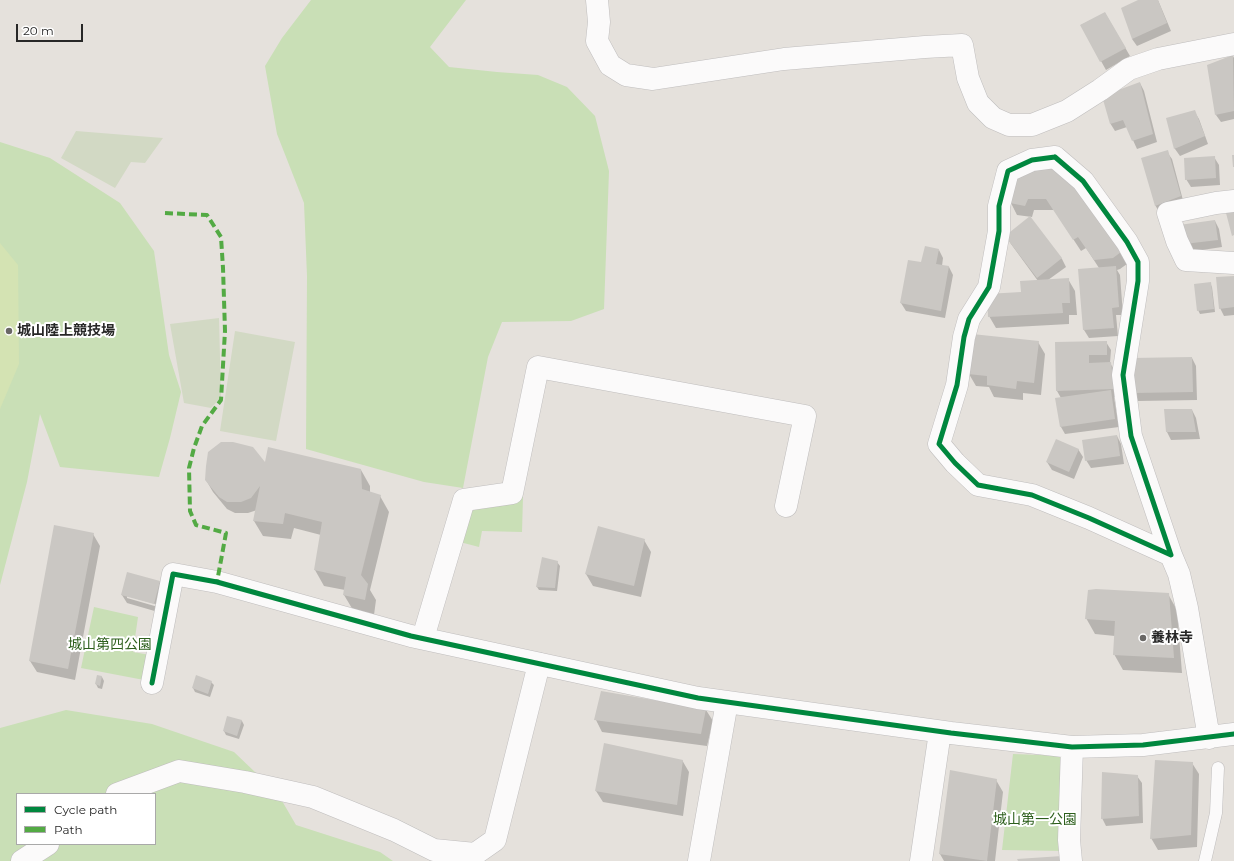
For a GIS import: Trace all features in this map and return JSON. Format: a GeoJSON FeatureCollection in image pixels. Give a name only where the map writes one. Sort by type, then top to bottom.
{"type":"FeatureCollection","features":[{"type":"Feature","properties":{"kind":"street"},"geometry":{"type":"LineString","coordinates":[[597,0],[599,22],[597,41],[610,65],[626,75],[653,79],[784,59],[962,45],[968,78],[978,103],[993,118],[1009,125],[1032,125],[1067,111],[1129,69],[1151,61],[1234,44]]}},
{"type":"Feature","properties":{"kind":"street"},"geometry":{"type":"LineString","coordinates":[[152,683],[173,574],[217,582],[423,638],[698,698],[940,732],[1072,747],[1143,745],[1220,739],[1179,574],[1131,436],[1123,375],[1138,281],[1138,262],[1127,242],[1083,181],[1056,157],[1032,160],[1008,170],[999,206],[999,231],[989,287],[969,319],[964,337],[957,385],[939,444],[955,463],[978,485],[1032,495],[1171,554]]}},
{"type":"Feature","properties":{"kind":"street"},"geometry":{"type":"LineString","coordinates":[[1234,201],[1216,203],[1168,213],[1177,241],[1186,260],[1234,263]]}},
{"type":"Feature","properties":{"kind":"street"},"geometry":{"type":"LineString","coordinates":[[423,638],[464,500],[512,493],[538,367],[805,416],[786,506]]}},
{"type":"Feature","properties":{"kind":"street"},"geometry":{"type":"LineString","coordinates":[[120,793],[179,771],[245,782],[313,797],[394,830],[434,850],[475,854],[495,840],[539,664]]}},
{"type":"Feature","properties":{"kind":"street"},"geometry":{"type":"LineString","coordinates":[[698,861],[727,702]]}},
{"type":"Feature","properties":{"kind":"street"},"geometry":{"type":"LineString","coordinates":[[921,861],[940,732]]}},
{"type":"Feature","properties":{"kind":"street"},"geometry":{"type":"LineString","coordinates":[[1071,861],[1069,840],[1072,747]]}},
{"type":"Feature","properties":{"kind":"street"},"geometry":{"type":"LineString","coordinates":[[22,861],[46,845]]}},
{"type":"Feature","properties":{"kind":"lane"},"geometry":{"type":"LineString","coordinates":[[1205,861],[1216,813],[1218,768]]}},
{"type":"Feature","properties":{"kind":"green space"},"geometry":{"type":"Polygon","coordinates":[[[311,0],[466,0],[430,47],[449,67],[538,75],[567,87],[595,116],[609,171],[604,309],[571,321],[502,322],[488,357],[463,488],[424,482],[306,449],[307,276],[304,203],[277,134],[265,66],[282,38],[311,0]]]}},
{"type":"Feature","properties":{"kind":"green space"},"geometry":{"type":"Polygon","coordinates":[[[76,131],[163,138],[145,163],[131,162],[115,188],[61,158],[76,131]]]}},
{"type":"Feature","properties":{"kind":"green space"},"geometry":{"type":"Polygon","coordinates":[[[0,142],[50,158],[120,203],[154,251],[169,355],[181,392],[159,477],[60,467],[40,414],[27,482],[0,585],[0,142]]]}},
{"type":"Feature","properties":{"kind":"green space","name":"城山陸上競技場"},"geometry":{"type":"Polygon","coordinates":[[[0,243],[18,265],[19,364],[0,409],[0,243]]]}},
{"type":"Feature","properties":{"kind":"green space"},"geometry":{"type":"Polygon","coordinates":[[[219,318],[221,397],[211,408],[184,403],[170,324],[219,318]]]}},
{"type":"Feature","properties":{"kind":"green space"},"geometry":{"type":"Polygon","coordinates":[[[235,331],[295,342],[276,441],[220,431],[235,331]]]}},
{"type":"Feature","properties":{"kind":"green space"},"geometry":{"type":"Polygon","coordinates":[[[523,497],[522,532],[482,531],[479,547],[456,541],[467,504],[523,497]]]}},
{"type":"Feature","properties":{"kind":"green space","name":"城山第四公園"},"geometry":{"type":"Polygon","coordinates":[[[94,607],[138,617],[133,652],[150,655],[144,680],[81,668],[94,607]]]}},
{"type":"Feature","properties":{"kind":"green space"},"geometry":{"type":"Polygon","coordinates":[[[66,710],[152,724],[234,752],[278,794],[296,825],[380,852],[393,861],[0,861],[0,728],[66,710]]]}},
{"type":"Feature","properties":{"kind":"green space","name":"城山第一公園"},"geometry":{"type":"Polygon","coordinates":[[[1013,754],[1066,756],[1065,851],[1002,850],[1013,754]]]}},
{"type":"Feature","properties":{"kind":"building"},"geometry":{"type":"Polygon","coordinates":[[[1138,0],[1158,0],[1167,23],[1132,39],[1121,8],[1138,0]]]}},
{"type":"Feature","properties":{"kind":"building"},"geometry":{"type":"Polygon","coordinates":[[[1105,12],[1126,48],[1100,62],[1080,25],[1105,12]]]}},
{"type":"Feature","properties":{"kind":"building"},"geometry":{"type":"Polygon","coordinates":[[[1233,55],[1234,111],[1215,115],[1207,65],[1233,55]]]}},
{"type":"Feature","properties":{"kind":"building"},"geometry":{"type":"Polygon","coordinates":[[[1140,82],[1153,134],[1132,141],[1123,120],[1110,124],[1102,96],[1140,82]]]}},
{"type":"Feature","properties":{"kind":"building"},"geometry":{"type":"Polygon","coordinates":[[[1195,110],[1205,136],[1174,149],[1166,118],[1195,110]]]}},
{"type":"Feature","properties":{"kind":"building"},"geometry":{"type":"Polygon","coordinates":[[[1168,150],[1181,196],[1155,206],[1141,158],[1168,150]]]}},
{"type":"Feature","properties":{"kind":"building"},"geometry":{"type":"Polygon","coordinates":[[[1232,155],[1234,155],[1234,167],[1233,167],[1232,155]]]}},
{"type":"Feature","properties":{"kind":"building"},"geometry":{"type":"Polygon","coordinates":[[[1215,156],[1216,178],[1185,180],[1184,158],[1215,156]]]}},
{"type":"Feature","properties":{"kind":"building"},"geometry":{"type":"Polygon","coordinates":[[[1037,166],[1058,169],[1077,187],[1121,252],[1113,258],[1094,260],[1078,237],[1073,240],[1046,199],[1028,199],[1025,206],[1010,203],[1013,175],[1037,166]]]}},
{"type":"Feature","properties":{"kind":"building"},"geometry":{"type":"Polygon","coordinates":[[[1234,211],[1234,235],[1232,236],[1226,213],[1234,211]]]}},
{"type":"Feature","properties":{"kind":"building"},"geometry":{"type":"Polygon","coordinates":[[[1030,216],[1062,258],[1037,278],[1005,236],[1030,216]]]}},
{"type":"Feature","properties":{"kind":"building"},"geometry":{"type":"Polygon","coordinates":[[[1215,220],[1218,240],[1184,244],[1179,225],[1215,220]]]}},
{"type":"Feature","properties":{"kind":"building"},"geometry":{"type":"Polygon","coordinates":[[[925,246],[939,249],[936,264],[949,266],[941,311],[900,303],[908,260],[921,262],[925,246]]]}},
{"type":"Feature","properties":{"kind":"building"},"geometry":{"type":"Polygon","coordinates":[[[1116,266],[1119,307],[1112,308],[1114,328],[1083,330],[1078,269],[1116,266]]]}},
{"type":"Feature","properties":{"kind":"building"},"geometry":{"type":"Polygon","coordinates":[[[1234,276],[1234,307],[1219,309],[1216,277],[1234,276]]]}},
{"type":"Feature","properties":{"kind":"building"},"geometry":{"type":"Polygon","coordinates":[[[1069,278],[1070,303],[1062,303],[1063,313],[988,317],[987,294],[1021,292],[1020,281],[1069,278]]]}},
{"type":"Feature","properties":{"kind":"building"},"geometry":{"type":"Polygon","coordinates":[[[1211,282],[1214,309],[1197,311],[1194,284],[1211,282]]]}},
{"type":"Feature","properties":{"kind":"building"},"geometry":{"type":"Polygon","coordinates":[[[972,334],[1039,341],[1034,383],[1017,381],[1016,389],[987,385],[987,376],[968,374],[972,334]]]}},
{"type":"Feature","properties":{"kind":"building"},"geometry":{"type":"Polygon","coordinates":[[[1107,341],[1107,355],[1089,355],[1089,363],[1111,362],[1114,389],[1056,391],[1055,342],[1107,341]]]}},
{"type":"Feature","properties":{"kind":"building"},"geometry":{"type":"Polygon","coordinates":[[[1192,357],[1193,392],[1132,393],[1132,358],[1192,357]]]}},
{"type":"Feature","properties":{"kind":"building"},"geometry":{"type":"Polygon","coordinates":[[[1111,390],[1115,419],[1060,427],[1055,398],[1111,390]]]}},
{"type":"Feature","properties":{"kind":"building"},"geometry":{"type":"Polygon","coordinates":[[[1164,409],[1192,409],[1196,432],[1166,432],[1164,409]]]}},
{"type":"Feature","properties":{"kind":"building"},"geometry":{"type":"Polygon","coordinates":[[[1117,435],[1120,456],[1085,461],[1082,440],[1117,435]]]}},
{"type":"Feature","properties":{"kind":"building"},"geometry":{"type":"Polygon","coordinates":[[[1056,439],[1079,449],[1069,472],[1046,462],[1056,439]]]}},
{"type":"Feature","properties":{"kind":"building"},"geometry":{"type":"Polygon","coordinates":[[[221,442],[233,442],[253,447],[265,462],[268,447],[361,469],[362,489],[381,495],[361,575],[368,584],[365,600],[343,595],[346,577],[314,570],[322,522],[285,513],[283,524],[253,521],[260,486],[251,498],[241,502],[227,502],[219,497],[205,480],[208,452],[221,442]]]}},
{"type":"Feature","properties":{"kind":"building"},"geometry":{"type":"Polygon","coordinates":[[[54,525],[94,533],[68,669],[29,661],[54,525]]]}},
{"type":"Feature","properties":{"kind":"building"},"geometry":{"type":"Polygon","coordinates":[[[598,526],[645,539],[634,586],[585,574],[598,526]]]}},
{"type":"Feature","properties":{"kind":"building"},"geometry":{"type":"Polygon","coordinates":[[[542,557],[558,561],[555,588],[536,587],[542,557]]]}},
{"type":"Feature","properties":{"kind":"building"},"geometry":{"type":"Polygon","coordinates":[[[127,572],[160,581],[154,604],[121,595],[127,572]]]}},
{"type":"Feature","properties":{"kind":"building","name":"養林寺"},"geometry":{"type":"Polygon","coordinates":[[[1096,589],[1169,593],[1174,658],[1113,655],[1115,621],[1085,619],[1088,590],[1096,589]]]}},
{"type":"Feature","properties":{"kind":"building"},"geometry":{"type":"Polygon","coordinates":[[[97,675],[102,676],[100,686],[95,684],[97,675]]]}},
{"type":"Feature","properties":{"kind":"building"},"geometry":{"type":"Polygon","coordinates":[[[196,675],[212,681],[208,694],[192,688],[196,675]]]}},
{"type":"Feature","properties":{"kind":"building"},"geometry":{"type":"Polygon","coordinates":[[[601,691],[706,709],[701,734],[594,720],[601,691]]]}},
{"type":"Feature","properties":{"kind":"building"},"geometry":{"type":"Polygon","coordinates":[[[227,716],[242,720],[237,736],[223,731],[227,716]]]}},
{"type":"Feature","properties":{"kind":"building"},"geometry":{"type":"Polygon","coordinates":[[[604,743],[683,760],[677,805],[595,791],[604,743]]]}},
{"type":"Feature","properties":{"kind":"building"},"geometry":{"type":"Polygon","coordinates":[[[1155,760],[1193,762],[1191,835],[1150,839],[1155,760]]]}},
{"type":"Feature","properties":{"kind":"building"},"geometry":{"type":"Polygon","coordinates":[[[950,770],[997,779],[987,861],[939,854],[950,770]]]}},
{"type":"Feature","properties":{"kind":"building"},"geometry":{"type":"Polygon","coordinates":[[[1102,772],[1138,775],[1139,816],[1101,819],[1102,772]]]}},
{"type":"Feature","properties":{"kind":"building"},"geometry":{"type":"Polygon","coordinates":[[[1062,856],[1063,861],[1018,861],[1017,859],[1062,856]]]}},
{"type":"Feature","properties":{"kind":"marked path"},"geometry":{"type":"LineString","coordinates":[[165,213],[207,215],[221,237],[225,331],[221,400],[202,426],[189,468],[190,511],[196,525],[226,533],[217,582]]}},
{"type":"Feature","properties":{"kind":"cycle path"},"geometry":{"type":"LineString","coordinates":[[1055,157],[1083,181],[1127,242],[1138,262],[1138,281],[1123,375],[1131,436],[1171,555],[1089,518],[1032,495],[978,485],[955,463],[939,444],[957,385],[964,337],[969,319],[989,287],[999,231],[999,206],[1008,171],[1032,160],[1055,157]]}},
{"type":"Feature","properties":{"kind":"cycle path"},"geometry":{"type":"LineString","coordinates":[[152,683],[173,574],[217,582],[411,636],[698,698],[951,733],[1072,747],[1143,745],[1234,734]]}},
{"type":"Feature","properties":{"kind":"place","name":"城山陸上競技場"},"geometry":{"type":"Point","coordinates":[9,331]}},
{"type":"Feature","properties":{"kind":"place","name":"養林寺"},"geometry":{"type":"Point","coordinates":[1143,638]}}]}
